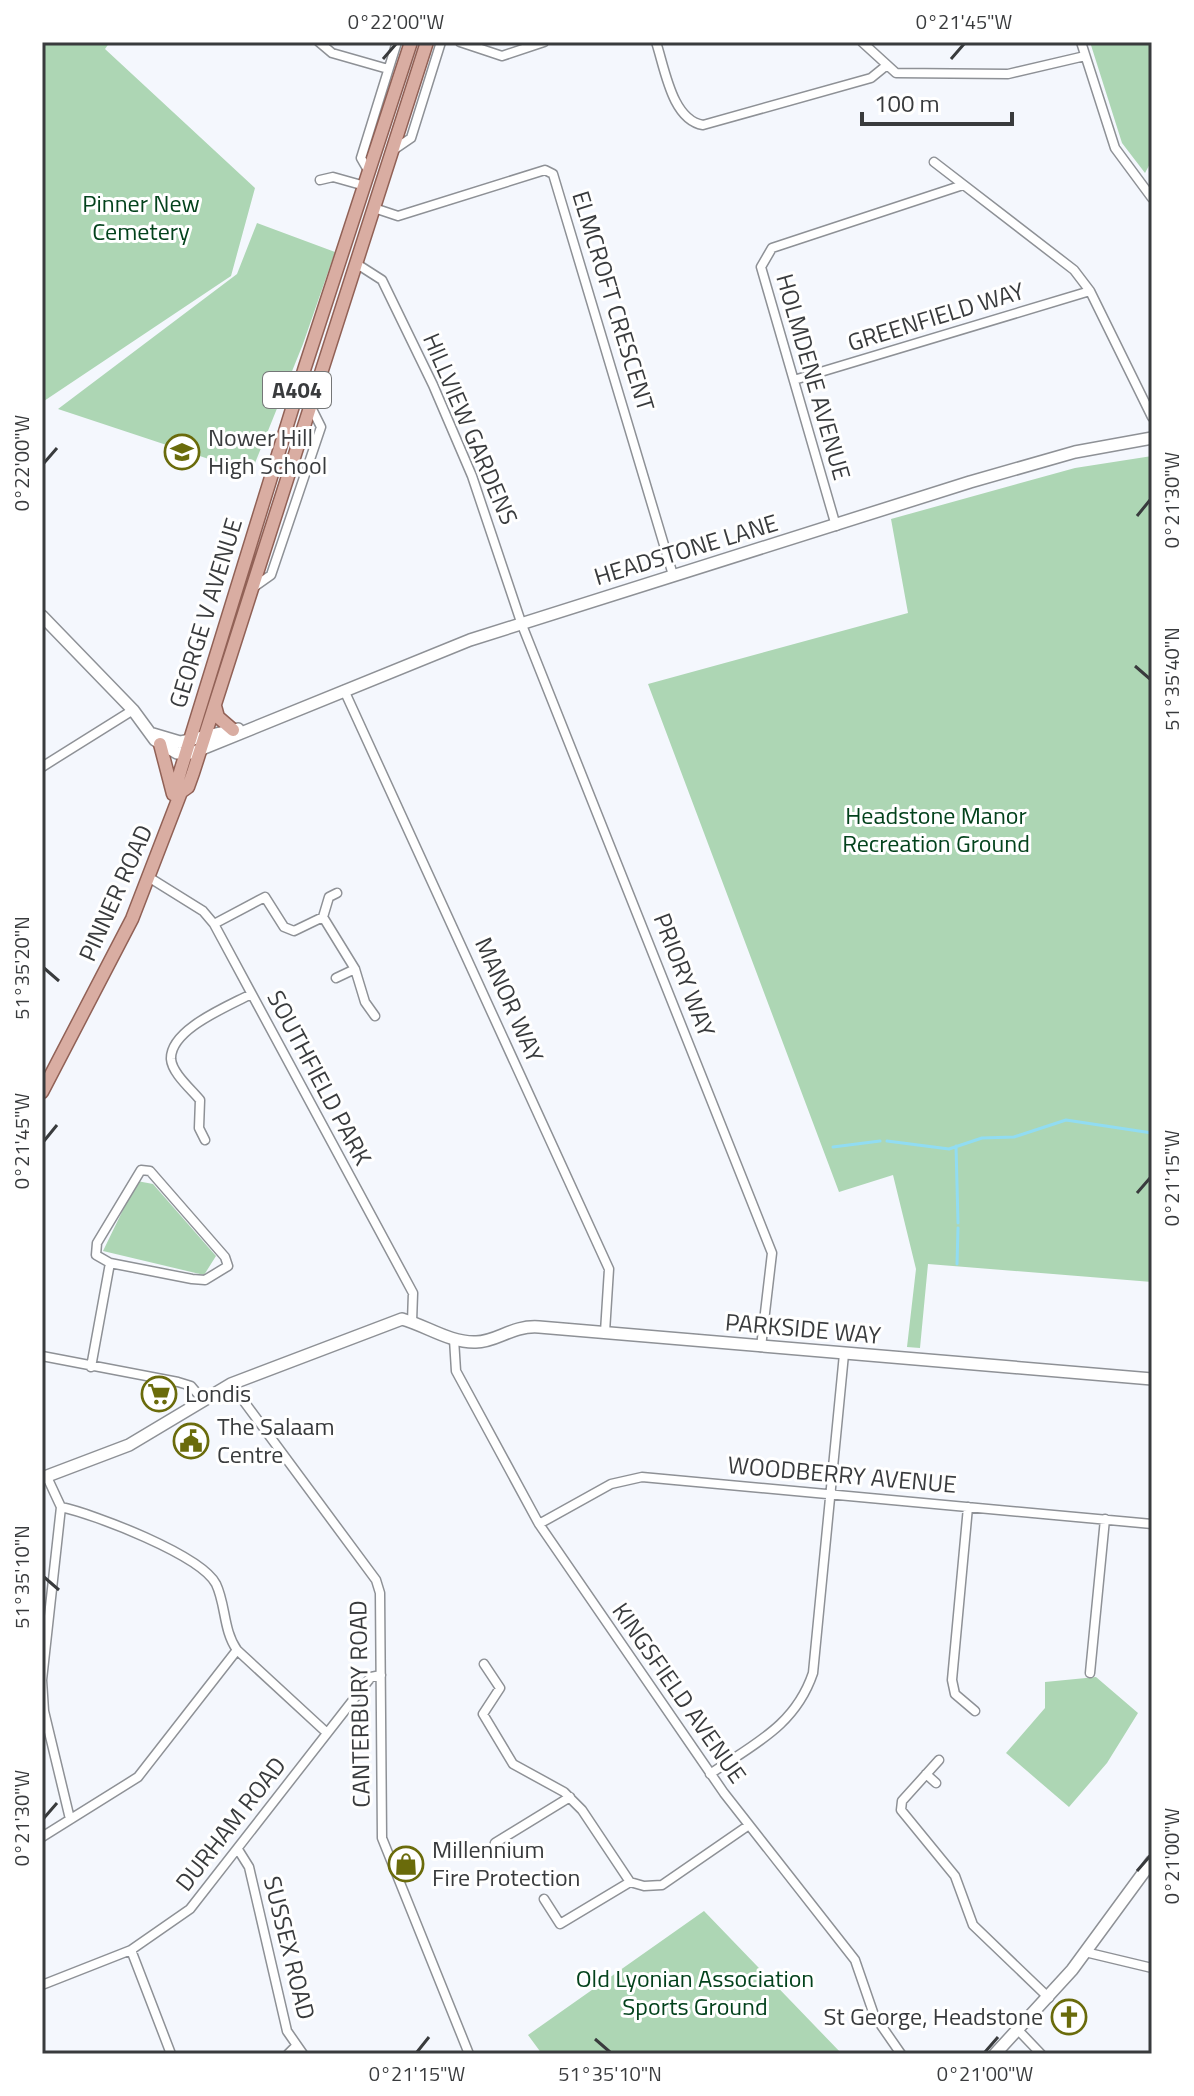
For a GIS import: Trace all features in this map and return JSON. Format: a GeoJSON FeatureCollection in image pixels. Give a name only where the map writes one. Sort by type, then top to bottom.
{"type":"FeatureCollection","features":[{"type":"Feature","properties":{"kind":"main road","name":"GEORGE V AVENUE"},"geometry":{"type":"LineString","coordinates":[[179,798],[177,783],[271,473],[411,42]]}},
{"type":"Feature","properties":{"kind":"main road","name":"GEORGE V AVENUE"},"geometry":{"type":"LineString","coordinates":[[202,745],[427,42]]}},
{"type":"Feature","properties":{"kind":"main road"},"geometry":{"type":"LineString","coordinates":[[271,473],[291,470]]}},
{"type":"Feature","properties":{"kind":"main road"},"geometry":{"type":"LineString","coordinates":[[215,706],[220,719],[238,731]]}},
{"type":"Feature","properties":{"kind":"main road"},"geometry":{"type":"LineString","coordinates":[[157,739],[179,798]]}},
{"type":"Feature","properties":{"kind":"main road","name":"PINNER ROAD"},"geometry":{"type":"LineString","coordinates":[[42,1092],[150,878],[202,745]]}},
{"type":"Feature","properties":{"kind":"street"},"geometry":{"type":"LineString","coordinates":[[319,42],[332,53],[388,69]]}},
{"type":"Feature","properties":{"kind":"street","name":"GEORGE V AVENUE"},"geometry":{"type":"LineString","coordinates":[[369,173],[361,158],[397,42]]}},
{"type":"Feature","properties":{"kind":"street","name":"GEORGE V AVENUE"},"geometry":{"type":"LineString","coordinates":[[392,151],[411,138],[441,42]]}},
{"type":"Feature","properties":{"kind":"street"},"geometry":{"type":"LineString","coordinates":[[460,42],[502,56],[544,42]]}},
{"type":"Feature","properties":{"kind":"street"},"geometry":{"type":"LineString","coordinates":[[656,42],[681,113],[692,124],[703,125],[871,78],[887,65]]}},
{"type":"Feature","properties":{"kind":"street"},"geometry":{"type":"LineString","coordinates":[[862,42],[896,73],[1008,74],[1085,56]]}},
{"type":"Feature","properties":{"kind":"street"},"geometry":{"type":"LineString","coordinates":[[1081,42],[1115,148],[1152,198]]}},
{"type":"Feature","properties":{"kind":"street"},"geometry":{"type":"LineString","coordinates":[[934,162],[1074,270],[1090,291],[1152,417]]}},
{"type":"Feature","properties":{"kind":"street","name":"ELMCROFT CRESCENT"},"geometry":{"type":"LineString","coordinates":[[374,208],[398,216],[545,170],[553,174],[673,575]]}},
{"type":"Feature","properties":{"kind":"street"},"geometry":{"type":"LineString","coordinates":[[320,180],[333,177],[365,186]]}},
{"type":"Feature","properties":{"kind":"street","name":"HOLMDENE AVENUE"},"geometry":{"type":"LineString","coordinates":[[836,527],[761,267],[772,248],[963,185]]}},
{"type":"Feature","properties":{"kind":"street","name":"HILLVIEW GARDENS"},"geometry":{"type":"LineString","coordinates":[[357,264],[382,280],[433,385],[472,476],[522,625]]}},
{"type":"Feature","properties":{"kind":"street","name":"GREENFIELD WAY"},"geometry":{"type":"LineString","coordinates":[[794,380],[1090,291]]}},
{"type":"Feature","properties":{"kind":"street","name":"GEORGE V AVENUE"},"geometry":{"type":"LineString","coordinates":[[252,588],[271,575],[321,427],[311,407]]}},
{"type":"Feature","properties":{"kind":"street","name":"HEADSTONE LANE"},"geometry":{"type":"LineString","coordinates":[[202,745],[470,640],[1030,465],[1125,441],[1152,438]]}},
{"type":"Feature","properties":{"kind":"street"},"geometry":{"type":"LineString","coordinates":[[42,616],[157,739],[188,747],[202,745]]}},
{"type":"Feature","properties":{"kind":"street","name":"PRIORY WAY"},"geometry":{"type":"LineString","coordinates":[[522,625],[772,1253],[761,1347]]}},
{"type":"Feature","properties":{"kind":"street","name":"MANOR WAY"},"geometry":{"type":"LineString","coordinates":[[344,690],[609,1269],[605,1332]]}},
{"type":"Feature","properties":{"kind":"street"},"geometry":{"type":"LineString","coordinates":[[42,767],[133,710]]}},
{"type":"Feature","properties":{"kind":"street","name":"SOUTHFIELD PARK"},"geometry":{"type":"LineString","coordinates":[[150,878],[203,911],[214,924],[413,1293],[412,1322]]}},
{"type":"Feature","properties":{"kind":"street"},"geometry":{"type":"LineString","coordinates":[[214,924],[265,897],[284,927],[294,931],[323,917],[329,897],[337,893]]}},
{"type":"Feature","properties":{"kind":"street"},"geometry":{"type":"LineString","coordinates":[[323,917],[355,969],[365,1002],[375,1016]]}},
{"type":"Feature","properties":{"kind":"street"},"geometry":{"type":"LineString","coordinates":[[336,978],[355,969]]}},
{"type":"Feature","properties":{"kind":"street"},"geometry":{"type":"LineString","coordinates":[[205,1140],[199,1128],[200,1100],[171,1059],[175,1046],[187,1029],[251,994]]}},
{"type":"Feature","properties":{"kind":"street"},"geometry":{"type":"LineString","coordinates":[[141,1170],[150,1171],[225,1257],[228,1266],[205,1280],[110,1263],[96,1255],[97,1243],[141,1170]]}},
{"type":"Feature","properties":{"kind":"street"},"geometry":{"type":"LineString","coordinates":[[91,1367],[110,1263]]}},
{"type":"Feature","properties":{"kind":"street"},"geometry":{"type":"LineString","coordinates":[[70,1819],[44,1711],[42,1680],[61,1507],[44,1478],[129,1445],[231,1384],[391,1321],[412,1322],[454,1339]]}},
{"type":"Feature","properties":{"kind":"street","name":"PARKSIDE WAY"},"geometry":{"type":"LineString","coordinates":[[454,1339],[484,1341],[526,1326],[1152,1379]]}},
{"type":"Feature","properties":{"kind":"street","name":"KINGSFIELD AVENUE"},"geometry":{"type":"LineString","coordinates":[[454,1339],[456,1371],[539,1524],[710,1774],[855,1960],[874,2015],[901,2054]]}},
{"type":"Feature","properties":{"kind":"street"},"geometry":{"type":"LineString","coordinates":[[710,1774],[788,1719],[804,1699],[813,1673],[844,1354]]}},
{"type":"Feature","properties":{"kind":"street"},"geometry":{"type":"LineString","coordinates":[[42,1356],[178,1382],[191,1386],[202,1399]]}},
{"type":"Feature","properties":{"kind":"street","name":"CANTERBURY ROAD"},"geometry":{"type":"LineString","coordinates":[[231,1384],[376,1580],[380,1593],[382,1838],[469,2054]]}},
{"type":"Feature","properties":{"kind":"street","name":"WOODBERRY AVENUE"},"geometry":{"type":"LineString","coordinates":[[539,1524],[611,1484],[642,1477],[1152,1524]]}},
{"type":"Feature","properties":{"kind":"street"},"geometry":{"type":"LineString","coordinates":[[61,1507],[170,1548],[207,1572],[216,1585],[230,1641],[327,1733]]}},
{"type":"Feature","properties":{"kind":"street"},"geometry":{"type":"LineString","coordinates":[[968,1507],[952,1680],[955,1694],[975,1711]]}},
{"type":"Feature","properties":{"kind":"street"},"geometry":{"type":"LineString","coordinates":[[1090,1673],[1105,1519]]}},
{"type":"Feature","properties":{"kind":"street"},"geometry":{"type":"LineString","coordinates":[[42,1837],[138,1777],[237,1650]]}},
{"type":"Feature","properties":{"kind":"street"},"geometry":{"type":"LineString","coordinates":[[484,1664],[500,1688],[483,1714],[513,1764],[570,1797],[630,1882],[644,1886],[662,1885],[749,1825]]}},
{"type":"Feature","properties":{"kind":"street","name":"DURHAM ROAD"},"geometry":{"type":"LineString","coordinates":[[42,1985],[131,1950],[190,1909],[239,1851],[371,1677],[381,1675]]}},
{"type":"Feature","properties":{"kind":"street"},"geometry":{"type":"LineString","coordinates":[[939,1760],[902,1801],[901,1810],[955,1876],[973,1925],[1049,1998]]}},
{"type":"Feature","properties":{"kind":"street"},"geometry":{"type":"LineString","coordinates":[[926,1774],[936,1783]]}},
{"type":"Feature","properties":{"kind":"street"},"geometry":{"type":"LineString","coordinates":[[495,1843],[570,1797]]}},
{"type":"Feature","properties":{"kind":"street","name":"SUSSEX ROAD"},"geometry":{"type":"LineString","coordinates":[[239,1851],[249,1867],[287,2031],[303,2054]]}},
{"type":"Feature","properties":{"kind":"street"},"geometry":{"type":"LineString","coordinates":[[995,2054],[1049,1998],[1152,1861]]}},
{"type":"Feature","properties":{"kind":"street"},"geometry":{"type":"LineString","coordinates":[[544,1899],[560,1924],[630,1882]]}},
{"type":"Feature","properties":{"kind":"street"},"geometry":{"type":"LineString","coordinates":[[131,1950],[171,2054]]}},
{"type":"Feature","properties":{"kind":"street"},"geometry":{"type":"LineString","coordinates":[[1085,1952],[1152,1968]]}},
{"type":"Feature","properties":{"kind":"street"},"geometry":{"type":"LineString","coordinates":[[1019,2031],[1041,2054]]}},
{"type":"Feature","properties":{"kind":"street"},"geometry":{"type":"LineString","coordinates":[[288,2054],[296,2046]]}},
{"type":"Feature","properties":{"kind":"green space","name":"Pinner New Cemetery"},"geometry":{"type":"Polygon","coordinates":[[[42,42],[110,42],[105,49],[255,188],[231,276],[44,401],[42,42]]]}},
{"type":"Feature","properties":{"kind":"green space"},"geometry":{"type":"Polygon","coordinates":[[[1090,42],[1152,42],[1152,160],[1145,173],[1122,143],[1090,42]]]}},
{"type":"Feature","properties":{"kind":"green space"},"geometry":{"type":"Polygon","coordinates":[[[257,223],[335,252],[303,344],[251,473],[58,409],[237,274],[257,223]]]}},
{"type":"Feature","properties":{"kind":"green space","name":"Headstone Manor Recreation Ground"},"geometry":{"type":"Polygon","coordinates":[[[1152,456],[1152,1282],[928,1264],[920,1348],[907,1347],[916,1269],[893,1175],[839,1192],[648,684],[908,613],[891,519],[1075,468],[1152,456]]]}},
{"type":"Feature","properties":{"kind":"green space"},"geometry":{"type":"Polygon","coordinates":[[[137,1181],[153,1184],[216,1256],[204,1275],[103,1251],[137,1181]]]}},
{"type":"Feature","properties":{"kind":"green space"},"geometry":{"type":"Polygon","coordinates":[[[1096,1677],[1138,1713],[1107,1763],[1069,1807],[1006,1753],[1045,1708],[1045,1682],[1096,1677]]]}},
{"type":"Feature","properties":{"kind":"green space","name":"Old Lyonian Association Sports Ground"},"geometry":{"type":"Polygon","coordinates":[[[704,1911],[842,2054],[542,2054],[528,2035],[704,1911]]]}},
{"type":"Feature","properties":{"kind":"waterway"},"geometry":{"type":"LineString","coordinates":[[887,1141],[949,1149],[982,1138],[1014,1137],[1066,1120],[1152,1133]]}},
{"type":"Feature","properties":{"kind":"waterway"},"geometry":{"type":"LineString","coordinates":[[833,1147],[880,1141]]}},
{"type":"Feature","properties":{"kind":"waterway"},"geometry":{"type":"LineString","coordinates":[[956,1146],[958,1223]]}},
{"type":"Feature","properties":{"kind":"waterway"},"geometry":{"type":"LineString","coordinates":[[957,1264],[958,1228]]}},
{"type":"Feature","properties":{"kind":"place","name":"Nower Hill High School"},"geometry":{"type":"Point","coordinates":[182,452]}},
{"type":"Feature","properties":{"kind":"place","name":"Londis"},"geometry":{"type":"Point","coordinates":[159,1394]}},
{"type":"Feature","properties":{"kind":"place","name":"The Salaam Centre"},"geometry":{"type":"Point","coordinates":[191,1441]}},
{"type":"Feature","properties":{"kind":"place","name":"Millennium Fire Protection"},"geometry":{"type":"Point","coordinates":[406,1864]}},
{"type":"Feature","properties":{"kind":"place","name":"St George, Headstone"},"geometry":{"type":"Point","coordinates":[1069,2017]}}]}
